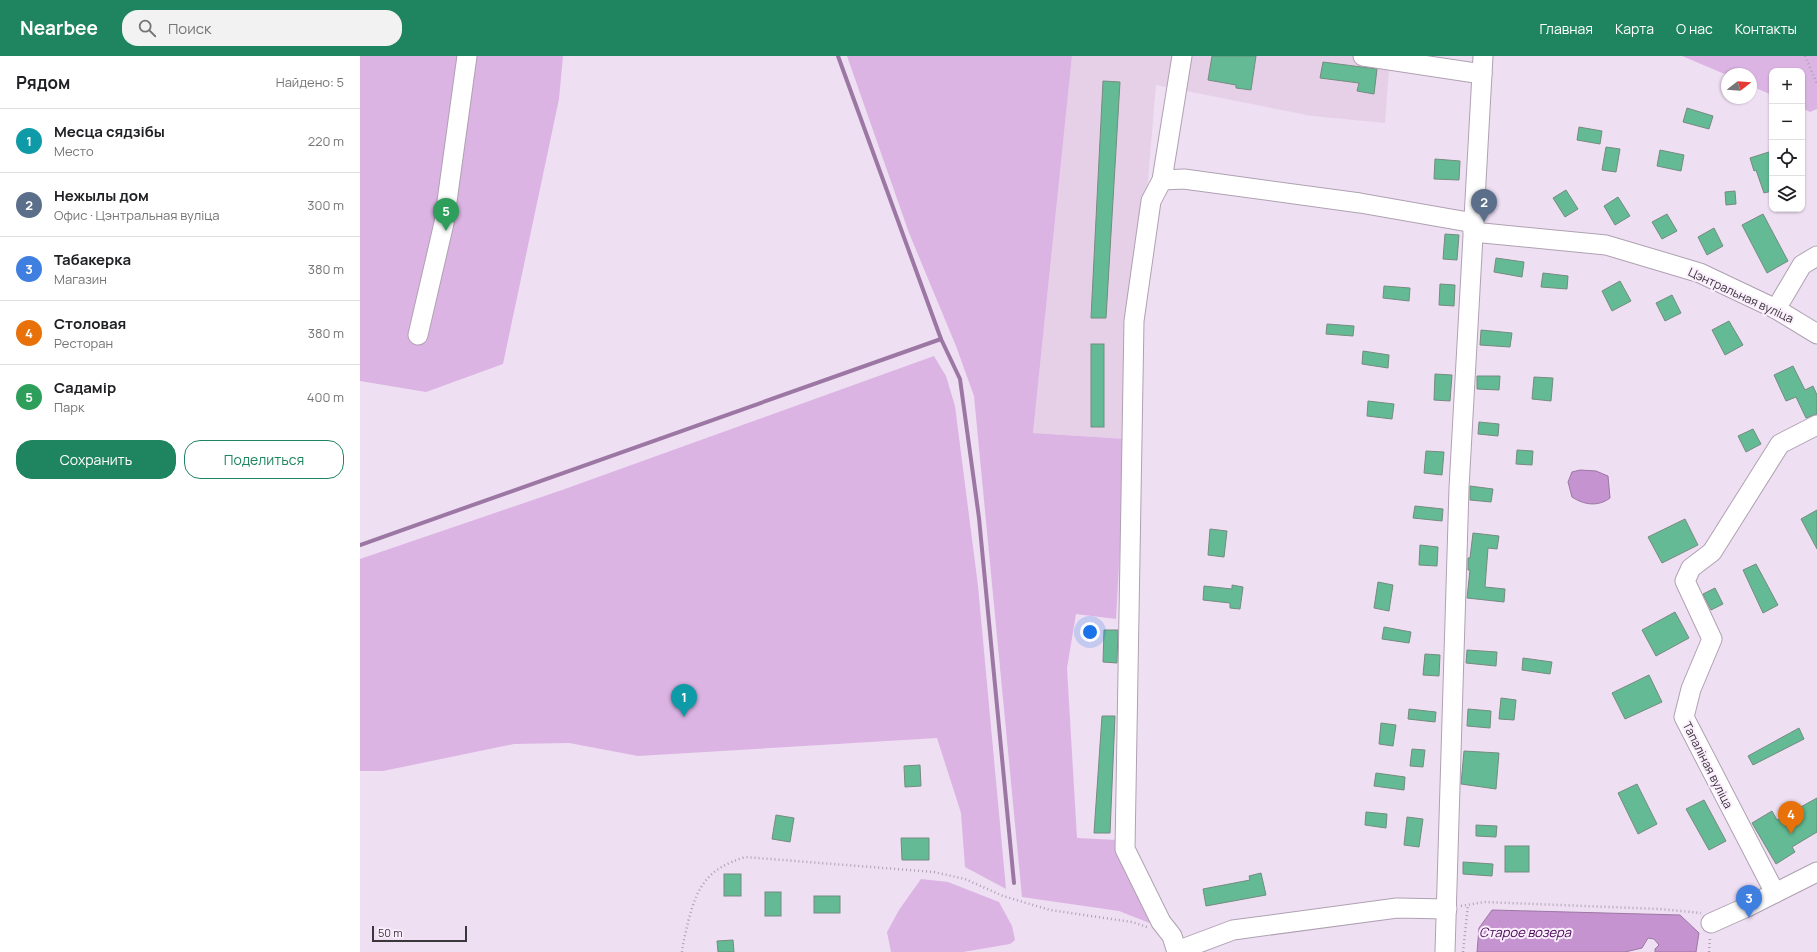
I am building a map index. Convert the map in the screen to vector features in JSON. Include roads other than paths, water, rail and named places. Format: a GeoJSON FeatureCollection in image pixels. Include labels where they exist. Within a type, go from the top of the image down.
{"type":"FeatureCollection","features":[{"type":"Feature","properties":{"kind":"street"},"geometry":{"type":"LineString","coordinates":[[418,335],[444,223],[467,56]]}},
{"type":"Feature","properties":{"kind":"street"},"geometry":{"type":"LineString","coordinates":[[1182,56],[1162,180],[1151,201],[1134,321],[1125,849],[1161,922],[1175,946],[1233,930],[1397,908],[1447,909]]}},
{"type":"Feature","properties":{"kind":"street"},"geometry":{"type":"LineString","coordinates":[[1363,56],[1483,65],[1459,488],[1447,909],[1444,952]]}},
{"type":"Feature","properties":{"kind":"street","name":"Цэнтральная вуліца"},"geometry":{"type":"LineString","coordinates":[[1162,180],[1184,179],[1360,203],[1474,227],[1606,245],[1700,273],[1776,309],[1817,334]]}},
{"type":"Feature","properties":{"kind":"street"},"geometry":{"type":"LineString","coordinates":[[1776,309],[1802,265],[1817,256]]}},
{"type":"Feature","properties":{"kind":"street","name":"Тапаліная вуліца"},"geometry":{"type":"LineString","coordinates":[[1775,893],[1684,717],[1691,689],[1712,639],[1685,581],[1691,568],[1712,552],[1780,444],[1817,425]]}},
{"type":"Feature","properties":{"kind":"street"},"geometry":{"type":"LineString","coordinates":[[1711,923],[1817,872]]}},
{"type":"Feature","properties":{"kind":"water"},"geometry":{"type":"Polygon","coordinates":[[[1580,470],[1596,471],[1608,476],[1610,498],[1601,503],[1591,504],[1581,502],[1572,497],[1568,482],[1572,472],[1580,470]]]}},
{"type":"Feature","properties":{"kind":"water","name":"Старое возера"},"geometry":{"type":"Polygon","coordinates":[[[1492,910],[1680,915],[1699,933],[1696,952],[1655,952],[1655,949],[1659,945],[1654,939],[1648,938],[1642,948],[1625,952],[1477,952],[1479,928],[1492,910]]]}},
{"type":"Feature","properties":{"kind":"waterway"},"geometry":{"type":"LineString","coordinates":[[838,56],[941,339],[960,379],[979,518],[1014,883]]}},
{"type":"Feature","properties":{"kind":"waterway"},"geometry":{"type":"LineString","coordinates":[[360,545],[941,339]]}},
{"type":"Feature","properties":{"kind":"place","name":"Нежылы дом"},"geometry":{"type":"Point","coordinates":[1484,222]}},
{"type":"Feature","properties":{"kind":"place","name":"Садамір"},"geometry":{"type":"Point","coordinates":[446,231]}},
{"type":"Feature","properties":{"kind":"place","name":"Месца сядзібы"},"geometry":{"type":"Point","coordinates":[684,717]}},
{"type":"Feature","properties":{"kind":"place","name":"Столовая"},"geometry":{"type":"Point","coordinates":[1791,834]}},
{"type":"Feature","properties":{"kind":"place","name":"Табакерка"},"geometry":{"type":"Point","coordinates":[1749,918]}}]}
